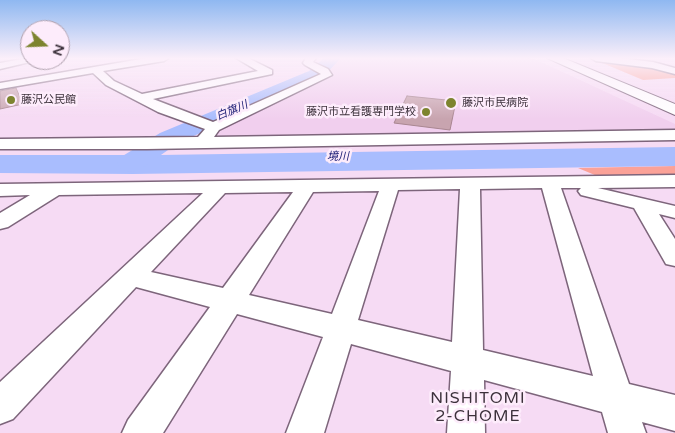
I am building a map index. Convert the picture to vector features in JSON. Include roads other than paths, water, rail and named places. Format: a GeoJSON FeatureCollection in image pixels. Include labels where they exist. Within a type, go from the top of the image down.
{"type":"FeatureCollection","features":[{"type":"Feature","properties":{"kind":"highway"},"geometry":{"type":"LineString","coordinates":[[600,78],[675,110]]}},
{"type":"Feature","properties":{"kind":"highway"},"geometry":{"type":"LineString","coordinates":[[612,78],[675,104]]}},
{"type":"Feature","properties":{"kind":"street"},"geometry":{"type":"LineString","coordinates":[[0,86],[46,78]]}},
{"type":"Feature","properties":{"kind":"street"},"geometry":{"type":"LineString","coordinates":[[104,78],[110,83],[163,109],[214,127]]}},
{"type":"Feature","properties":{"kind":"street"},"geometry":{"type":"LineString","coordinates":[[142,98],[238,78]]}},
{"type":"Feature","properties":{"kind":"street"},"geometry":{"type":"LineString","coordinates":[[199,122],[301,78]]}},
{"type":"Feature","properties":{"kind":"street"},"geometry":{"type":"LineString","coordinates":[[203,142],[214,127],[321,78]]}},
{"type":"Feature","properties":{"kind":"street"},"geometry":{"type":"LineString","coordinates":[[0,144],[176,144],[203,142],[675,135]]}},
{"type":"Feature","properties":{"kind":"street"},"geometry":{"type":"LineString","coordinates":[[0,190],[52,191],[675,181]]}},
{"type":"Feature","properties":{"kind":"street"},"geometry":{"type":"LineString","coordinates":[[550,182],[675,212]]}},
{"type":"Feature","properties":{"kind":"street"},"geometry":{"type":"LineString","coordinates":[[550,182],[627,433]]}},
{"type":"Feature","properties":{"kind":"street"},"geometry":{"type":"LineString","coordinates":[[466,433],[470,184]]}},
{"type":"Feature","properties":{"kind":"street"},"geometry":{"type":"LineString","coordinates":[[305,433],[390,186]]}},
{"type":"Feature","properties":{"kind":"street"},"geometry":{"type":"LineString","coordinates":[[141,433],[306,187]]}},
{"type":"Feature","properties":{"kind":"street"},"geometry":{"type":"LineString","coordinates":[[0,406],[218,188]]}},
{"type":"Feature","properties":{"kind":"street"},"geometry":{"type":"LineString","coordinates":[[0,222],[52,191]]}},
{"type":"Feature","properties":{"kind":"street"},"geometry":{"type":"LineString","coordinates":[[642,204],[675,258]]}},
{"type":"Feature","properties":{"kind":"street"},"geometry":{"type":"LineString","coordinates":[[130,276],[675,413]]}},
{"type":"Feature","properties":{"kind":"water","name":"境川"},"geometry":{"type":"Polygon","coordinates":[[[675,147],[675,166],[133,174],[0,173],[0,155],[160,155],[675,147]]]}},
{"type":"Feature","properties":{"kind":"waterway","name":"白旗川"},"geometry":{"type":"LineString","coordinates":[[131,163],[169,138],[308,78]]}},
{"type":"Feature","properties":{"kind":"place","name":"藤沢公民館"},"geometry":{"type":"Point","coordinates":[11,100]}},
{"type":"Feature","properties":{"kind":"place","name":"藤沢市民病院"},"geometry":{"type":"Point","coordinates":[451,103]}},
{"type":"Feature","properties":{"kind":"place","name":"藤沢市立看護専門学校"},"geometry":{"type":"Point","coordinates":[426,112]}},
{"type":"Feature","properties":{"kind":"district","name":"NISHITOMI 2-CHOME"},"geometry":{"type":"Point","coordinates":[478,408]}}]}
